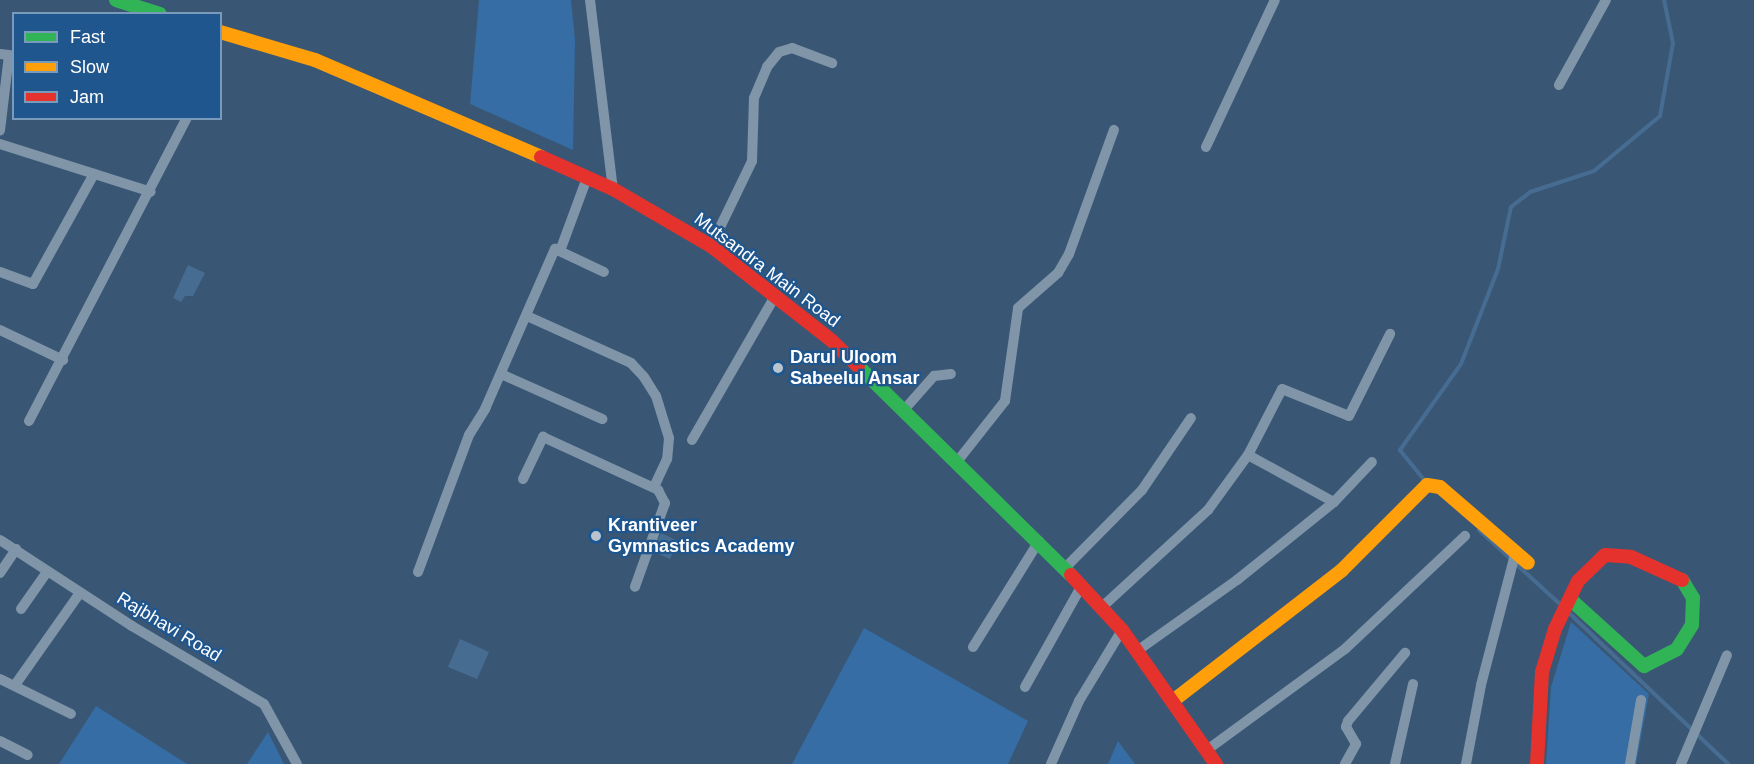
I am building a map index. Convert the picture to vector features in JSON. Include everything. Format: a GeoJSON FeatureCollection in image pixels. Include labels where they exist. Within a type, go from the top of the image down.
{"type":"FeatureCollection","features":[{"type":"Feature","properties":{"kind":"street"},"geometry":{"type":"LineString","coordinates":[[116,0],[135,3],[155,12]]}},
{"type":"Feature","properties":{"kind":"street"},"geometry":{"type":"LineString","coordinates":[[590,0],[613,189]]}},
{"type":"Feature","properties":{"kind":"street"},"geometry":{"type":"LineString","coordinates":[[1206,147],[1275,0]]}},
{"type":"Feature","properties":{"kind":"street"},"geometry":{"type":"LineString","coordinates":[[1559,84],[1606,0]]}},
{"type":"Feature","properties":{"kind":"street","name":"Mutsandra Main Road"},"geometry":{"type":"LineString","coordinates":[[222,36],[315,60],[613,189],[711,246],[774,298],[832,341],[1039,541],[1122,630],[1174,700],[1216,764]]}},
{"type":"Feature","properties":{"kind":"street"},"geometry":{"type":"LineString","coordinates":[[711,246],[752,161],[754,98],[767,68],[779,52],[792,48],[832,63]]}},
{"type":"Feature","properties":{"kind":"street"},"geometry":{"type":"LineString","coordinates":[[0,130],[2,87],[7,55]]}},
{"type":"Feature","properties":{"kind":"street"},"geometry":{"type":"LineString","coordinates":[[29,421],[151,192],[186,120]]}},
{"type":"Feature","properties":{"kind":"street"},"geometry":{"type":"LineString","coordinates":[[956,463],[1005,401],[1018,308],[1058,273],[1069,254],[1114,130]]}},
{"type":"Feature","properties":{"kind":"street"},"geometry":{"type":"LineString","coordinates":[[0,144],[151,192]]}},
{"type":"Feature","properties":{"kind":"street"},"geometry":{"type":"LineString","coordinates":[[0,272],[33,284],[94,174]]}},
{"type":"Feature","properties":{"kind":"street"},"geometry":{"type":"LineString","coordinates":[[560,251],[587,178]]}},
{"type":"Feature","properties":{"kind":"street"},"geometry":{"type":"LineString","coordinates":[[418,572],[469,435],[501,374],[555,249],[604,272]]}},
{"type":"Feature","properties":{"kind":"street"},"geometry":{"type":"LineString","coordinates":[[692,440],[774,298]]}},
{"type":"Feature","properties":{"kind":"street"},"geometry":{"type":"LineString","coordinates":[[527,316],[630,363],[644,377],[656,396],[669,438],[667,459],[654,487]]}},
{"type":"Feature","properties":{"kind":"street"},"geometry":{"type":"LineString","coordinates":[[0,330],[63,360]]}},
{"type":"Feature","properties":{"kind":"street"},"geometry":{"type":"LineString","coordinates":[[1102,607],[1187,533],[1248,455],[1282,389],[1349,416],[1390,334]]}},
{"type":"Feature","properties":{"kind":"street"},"geometry":{"type":"LineString","coordinates":[[501,374],[602,419]]}},
{"type":"Feature","properties":{"kind":"street"},"geometry":{"type":"LineString","coordinates":[[903,411],[934,376],[951,374]]}},
{"type":"Feature","properties":{"kind":"street"},"geometry":{"type":"LineString","coordinates":[[1065,568],[1142,490],[1191,418]]}},
{"type":"Feature","properties":{"kind":"street"},"geometry":{"type":"LineString","coordinates":[[523,479],[543,437],[654,487],[664,503],[635,587]]}},
{"type":"Feature","properties":{"kind":"street"},"geometry":{"type":"LineString","coordinates":[[1248,455],[1334,502]]}},
{"type":"Feature","properties":{"kind":"street"},"geometry":{"type":"LineString","coordinates":[[1137,651],[1237,580],[1334,502],[1372,462]]}},
{"type":"Feature","properties":{"kind":"street"},"geometry":{"type":"LineString","coordinates":[[1174,700],[1342,570],[1427,485],[1440,487],[1528,563]]}},
{"type":"Feature","properties":{"kind":"street"},"geometry":{"type":"LineString","coordinates":[[1207,750],[1345,649],[1465,536]]}},
{"type":"Feature","properties":{"kind":"street","name":"Rajbhavi Road"},"geometry":{"type":"LineString","coordinates":[[0,540],[80,593],[264,704],[297,764]]}},
{"type":"Feature","properties":{"kind":"street"},"geometry":{"type":"LineString","coordinates":[[974,647],[1039,541]]}},
{"type":"Feature","properties":{"kind":"street"},"geometry":{"type":"LineString","coordinates":[[0,573],[16,549]]}},
{"type":"Feature","properties":{"kind":"street"},"geometry":{"type":"LineString","coordinates":[[1466,764],[1481,685],[1516,551]]}},
{"type":"Feature","properties":{"kind":"street"},"geometry":{"type":"LineString","coordinates":[[1537,764],[1542,672],[1555,629],[1578,581],[1605,555],[1631,557],[1684,581],[1693,598],[1692,625],[1677,649],[1644,666],[1570,599]]}},
{"type":"Feature","properties":{"kind":"street"},"geometry":{"type":"LineString","coordinates":[[21,609],[47,572]]}},
{"type":"Feature","properties":{"kind":"street"},"geometry":{"type":"LineString","coordinates":[[1025,687],[1081,587]]}},
{"type":"Feature","properties":{"kind":"street"},"geometry":{"type":"LineString","coordinates":[[15,685],[80,593]]}},
{"type":"Feature","properties":{"kind":"street"},"geometry":{"type":"LineString","coordinates":[[1051,764],[1079,701],[1122,630]]}},
{"type":"Feature","properties":{"kind":"street"},"geometry":{"type":"LineString","coordinates":[[1345,764],[1356,744],[1346,727],[1348,721],[1405,653]]}},
{"type":"Feature","properties":{"kind":"street"},"geometry":{"type":"LineString","coordinates":[[1681,764],[1727,655]]}},
{"type":"Feature","properties":{"kind":"street"},"geometry":{"type":"LineString","coordinates":[[0,679],[71,714]]}},
{"type":"Feature","properties":{"kind":"street"},"geometry":{"type":"LineString","coordinates":[[1395,764],[1413,684]]}},
{"type":"Feature","properties":{"kind":"street"},"geometry":{"type":"LineString","coordinates":[[1630,764],[1641,700]]}},
{"type":"Feature","properties":{"kind":"street"},"geometry":{"type":"LineString","coordinates":[[0,741],[28,755]]}},
{"type":"Feature","properties":{"kind":"shaded area"},"geometry":{"type":"Polygon","coordinates":[[[479,0],[571,0],[575,40],[573,150],[470,104],[479,0]]]}},
{"type":"Feature","properties":{"kind":"shaded area"},"geometry":{"type":"Polygon","coordinates":[[[188,265],[205,273],[193,296],[185,296],[181,302],[173,298],[188,265]]]}},
{"type":"Feature","properties":{"kind":"shaded area"},"geometry":{"type":"Polygon","coordinates":[[[661,533],[678,541],[670,559],[652,551],[661,533]]]}},
{"type":"Feature","properties":{"kind":"shaded area"},"geometry":{"type":"Polygon","coordinates":[[[1571,622],[1649,694],[1636,764],[1546,764],[1551,687],[1571,622]]]}},
{"type":"Feature","properties":{"kind":"shaded area"},"geometry":{"type":"Polygon","coordinates":[[[864,628],[1028,721],[1008,764],[792,764],[864,628]]]}},
{"type":"Feature","properties":{"kind":"shaded area"},"geometry":{"type":"Polygon","coordinates":[[[460,639],[489,652],[477,679],[448,667],[460,639]]]}},
{"type":"Feature","properties":{"kind":"shaded area"},"geometry":{"type":"Polygon","coordinates":[[[96,706],[187,764],[59,764],[96,706]]]}},
{"type":"Feature","properties":{"kind":"shaded area"},"geometry":{"type":"Polygon","coordinates":[[[268,732],[284,764],[247,764],[268,732]]]}},
{"type":"Feature","properties":{"kind":"shaded area"},"geometry":{"type":"Polygon","coordinates":[[[1118,741],[1135,764],[1108,764],[1118,741]]]}},
{"type":"Feature","properties":{"kind":"waterway"},"geometry":{"type":"LineString","coordinates":[[1425,481],[1400,450],[1461,364],[1498,269],[1511,207],[1530,192],[1594,171],[1660,116],[1673,43],[1664,0]]}},
{"type":"Feature","properties":{"kind":"waterway"},"geometry":{"type":"LineString","coordinates":[[1479,530],[1562,606]]}},
{"type":"Feature","properties":{"kind":"waterway"},"geometry":{"type":"LineString","coordinates":[[1567,611],[1728,764]]}},
{"type":"Feature","properties":{"kind":"traffic: fast"},"geometry":{"type":"LineString","coordinates":[[116,0],[154,12]]}},
{"type":"Feature","properties":{"kind":"traffic: fast"},"geometry":{"type":"LineString","coordinates":[[858,366],[1071,575]]}},
{"type":"Feature","properties":{"kind":"traffic: fast"},"geometry":{"type":"LineString","coordinates":[[1570,599],[1644,666],[1677,649],[1692,625],[1693,598],[1682,580]]}},
{"type":"Feature","properties":{"kind":"traffic: slow"},"geometry":{"type":"LineString","coordinates":[[222,33],[315,60],[541,157]]}},
{"type":"Feature","properties":{"kind":"traffic: slow"},"geometry":{"type":"LineString","coordinates":[[1174,700],[1342,570],[1427,485],[1440,487],[1528,563]]}},
{"type":"Feature","properties":{"kind":"traffic: jam"},"geometry":{"type":"LineString","coordinates":[[541,157],[613,189],[711,246],[832,341],[858,366]]}},
{"type":"Feature","properties":{"kind":"traffic: jam"},"geometry":{"type":"LineString","coordinates":[[1537,764],[1542,672],[1555,629],[1578,581],[1605,555],[1631,557],[1682,580]]}},
{"type":"Feature","properties":{"kind":"traffic: jam"},"geometry":{"type":"LineString","coordinates":[[1071,575],[1122,630],[1216,764]]}},
{"type":"Feature","properties":{"kind":"place","name":"Darul Uloom Sabeelul Ansar"},"geometry":{"type":"Point","coordinates":[778,368]}},
{"type":"Feature","properties":{"kind":"place","name":"Krantiveer Gymnastics Academy"},"geometry":{"type":"Point","coordinates":[596,536]}}]}
